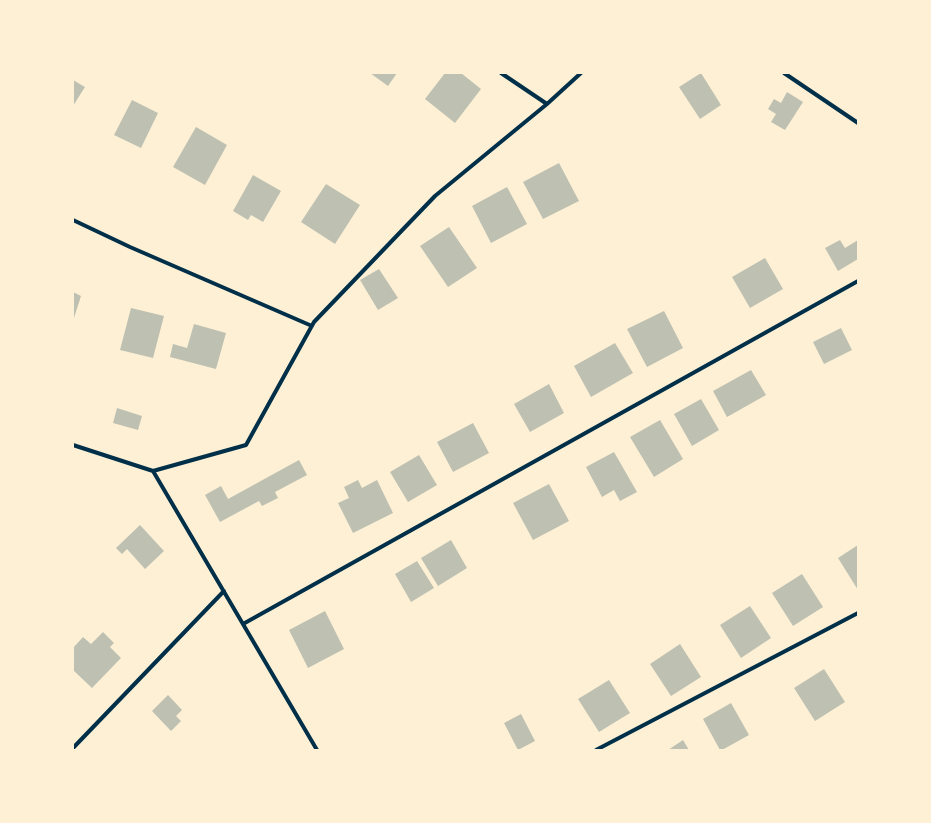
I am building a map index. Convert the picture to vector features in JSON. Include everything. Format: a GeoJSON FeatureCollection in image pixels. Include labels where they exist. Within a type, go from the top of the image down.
{"type":"FeatureCollection","features":[{"type":"Feature","properties":{"kind":"street"},"geometry":{"type":"LineString","coordinates":[[501,73],[547,104]]}},
{"type":"Feature","properties":{"kind":"street"},"geometry":{"type":"LineString","coordinates":[[73,445],[153,471],[246,445],[314,322],[435,196],[547,104],[581,73]]}},
{"type":"Feature","properties":{"kind":"street"},"geometry":{"type":"LineString","coordinates":[[784,73],[858,123]]}},
{"type":"Feature","properties":{"kind":"street"},"geometry":{"type":"LineString","coordinates":[[73,220],[130,247],[312,326]]}},
{"type":"Feature","properties":{"kind":"street"},"geometry":{"type":"LineString","coordinates":[[243,624],[858,281]]}},
{"type":"Feature","properties":{"kind":"street"},"geometry":{"type":"LineString","coordinates":[[153,471],[317,750]]}},
{"type":"Feature","properties":{"kind":"street"},"geometry":{"type":"LineString","coordinates":[[73,748],[224,591]]}},
{"type":"Feature","properties":{"kind":"street"},"geometry":{"type":"LineString","coordinates":[[596,750],[858,613]]}},
{"type":"Feature","properties":{"kind":"building"},"geometry":{"type":"Polygon","coordinates":[[[370,73],[397,73],[388,86],[370,73]]]}},
{"type":"Feature","properties":{"kind":"building"},"geometry":{"type":"Polygon","coordinates":[[[445,73],[461,73],[481,89],[455,123],[425,99],[445,73]]]}},
{"type":"Feature","properties":{"kind":"building"},"geometry":{"type":"Polygon","coordinates":[[[701,73],[721,105],[700,119],[679,87],[701,73]]]}},
{"type":"Feature","properties":{"kind":"building"},"geometry":{"type":"Polygon","coordinates":[[[73,80],[85,87],[73,106],[73,80]]]}},
{"type":"Feature","properties":{"kind":"building"},"geometry":{"type":"Polygon","coordinates":[[[787,92],[803,102],[785,130],[771,122],[776,114],[768,109],[774,99],[781,103],[787,92]]]}},
{"type":"Feature","properties":{"kind":"building"},"geometry":{"type":"Polygon","coordinates":[[[132,100],[158,113],[141,148],[114,135],[132,100]]]}},
{"type":"Feature","properties":{"kind":"building"},"geometry":{"type":"Polygon","coordinates":[[[196,127],[227,145],[205,185],[173,167],[196,127]]]}},
{"type":"Feature","properties":{"kind":"building"},"geometry":{"type":"Polygon","coordinates":[[[559,163],[579,201],[543,219],[523,182],[559,163]]]}},
{"type":"Feature","properties":{"kind":"building"},"geometry":{"type":"Polygon","coordinates":[[[253,175],[281,191],[263,222],[251,215],[248,220],[233,211],[253,175]]]}},
{"type":"Feature","properties":{"kind":"building"},"geometry":{"type":"Polygon","coordinates":[[[326,184],[360,205],[335,244],[301,222],[326,184]]]}},
{"type":"Feature","properties":{"kind":"building"},"geometry":{"type":"Polygon","coordinates":[[[507,187],[527,224],[491,243],[472,206],[507,187]]]}},
{"type":"Feature","properties":{"kind":"building"},"geometry":{"type":"Polygon","coordinates":[[[449,227],[477,268],[448,287],[420,246],[449,227]]]}},
{"type":"Feature","properties":{"kind":"building"},"geometry":{"type":"Polygon","coordinates":[[[840,240],[845,248],[858,240],[858,259],[838,271],[825,248],[840,240]]]}},
{"type":"Feature","properties":{"kind":"building"},"geometry":{"type":"Polygon","coordinates":[[[765,258],[783,289],[750,308],[732,277],[765,258]]]}},
{"type":"Feature","properties":{"kind":"building"},"geometry":{"type":"Polygon","coordinates":[[[379,269],[398,298],[378,310],[360,280],[379,269]]]}},
{"type":"Feature","properties":{"kind":"building"},"geometry":{"type":"Polygon","coordinates":[[[73,292],[81,296],[73,321],[73,292]]]}},
{"type":"Feature","properties":{"kind":"building"},"geometry":{"type":"Polygon","coordinates":[[[131,308],[164,316],[153,358],[120,350],[131,308]]]}},
{"type":"Feature","properties":{"kind":"building"},"geometry":{"type":"Polygon","coordinates":[[[664,311],[683,348],[647,367],[627,329],[664,311]]]}},
{"type":"Feature","properties":{"kind":"building"},"geometry":{"type":"Polygon","coordinates":[[[194,324],[226,333],[216,369],[170,357],[173,344],[187,348],[194,324]]]}},
{"type":"Feature","properties":{"kind":"building"},"geometry":{"type":"Polygon","coordinates":[[[841,328],[852,350],[824,364],[813,342],[841,328]]]}},
{"type":"Feature","properties":{"kind":"building"},"geometry":{"type":"Polygon","coordinates":[[[615,343],[633,373],[591,397],[574,366],[615,343]]]}},
{"type":"Feature","properties":{"kind":"building"},"geometry":{"type":"Polygon","coordinates":[[[751,370],[766,395],[727,417],[713,391],[751,370]]]}},
{"type":"Feature","properties":{"kind":"building"},"geometry":{"type":"Polygon","coordinates":[[[549,384],[564,413],[530,432],[514,404],[549,384]]]}},
{"type":"Feature","properties":{"kind":"building"},"geometry":{"type":"Polygon","coordinates":[[[701,399],[719,430],[692,446],[674,414],[701,399]]]}},
{"type":"Feature","properties":{"kind":"building"},"geometry":{"type":"Polygon","coordinates":[[[117,408],[142,416],[138,430],[113,423],[117,408]]]}},
{"type":"Feature","properties":{"kind":"building"},"geometry":{"type":"Polygon","coordinates":[[[660,420],[683,459],[654,477],[630,437],[660,420]]]}},
{"type":"Feature","properties":{"kind":"building"},"geometry":{"type":"Polygon","coordinates":[[[473,423],[489,453],[453,472],[437,442],[473,423]]]}},
{"type":"Feature","properties":{"kind":"building"},"geometry":{"type":"Polygon","coordinates":[[[614,452],[637,492],[620,501],[614,490],[602,497],[586,467],[614,452]]]}},
{"type":"Feature","properties":{"kind":"building"},"geometry":{"type":"Polygon","coordinates":[[[419,455],[437,485],[408,502],[390,472],[419,455]]]}},
{"type":"Feature","properties":{"kind":"building"},"geometry":{"type":"Polygon","coordinates":[[[299,460],[307,475],[275,492],[278,498],[262,506],[259,501],[220,522],[205,495],[221,486],[228,499],[299,460]]]}},
{"type":"Feature","properties":{"kind":"building"},"geometry":{"type":"Polygon","coordinates":[[[358,480],[362,488],[377,480],[393,513],[353,533],[338,503],[349,498],[344,487],[358,480]]]}},
{"type":"Feature","properties":{"kind":"building"},"geometry":{"type":"Polygon","coordinates":[[[549,484],[569,521],[533,540],[513,503],[549,484]]]}},
{"type":"Feature","properties":{"kind":"building"},"geometry":{"type":"Polygon","coordinates":[[[140,525],[164,551],[145,569],[127,549],[122,554],[116,548],[140,525]]]}},
{"type":"Feature","properties":{"kind":"building"},"geometry":{"type":"Polygon","coordinates":[[[451,540],[467,568],[438,586],[421,558],[451,540]]]}},
{"type":"Feature","properties":{"kind":"building"},"geometry":{"type":"Polygon","coordinates":[[[858,545],[858,590],[838,558],[858,545]]]}},
{"type":"Feature","properties":{"kind":"building"},"geometry":{"type":"Polygon","coordinates":[[[417,561],[434,588],[411,602],[395,574],[417,561]]]}},
{"type":"Feature","properties":{"kind":"building"},"geometry":{"type":"Polygon","coordinates":[[[802,574],[823,607],[793,626],[772,593],[802,574]]]}},
{"type":"Feature","properties":{"kind":"building"},"geometry":{"type":"Polygon","coordinates":[[[750,606],[771,638],[741,658],[720,625],[750,606]]]}},
{"type":"Feature","properties":{"kind":"building"},"geometry":{"type":"Polygon","coordinates":[[[325,611],[344,649],[308,668],[289,630],[325,611]]]}},
{"type":"Feature","properties":{"kind":"building"},"geometry":{"type":"Polygon","coordinates":[[[103,632],[114,643],[110,647],[121,658],[92,688],[73,670],[73,648],[83,637],[91,644],[103,632]]]}},
{"type":"Feature","properties":{"kind":"building"},"geometry":{"type":"Polygon","coordinates":[[[680,644],[701,677],[671,696],[650,664],[680,644]]]}},
{"type":"Feature","properties":{"kind":"building"},"geometry":{"type":"Polygon","coordinates":[[[824,669],[845,702],[815,721],[794,688],[824,669]]]}},
{"type":"Feature","properties":{"kind":"building"},"geometry":{"type":"Polygon","coordinates":[[[609,680],[630,713],[599,732],[578,699],[609,680]]]}},
{"type":"Feature","properties":{"kind":"building"},"geometry":{"type":"Polygon","coordinates":[[[168,695],[182,710],[176,716],[181,721],[171,731],[152,711],[168,695]]]}},
{"type":"Feature","properties":{"kind":"building"},"geometry":{"type":"Polygon","coordinates":[[[731,703],[749,735],[720,750],[703,719],[731,703]]]}},
{"type":"Feature","properties":{"kind":"building"},"geometry":{"type":"Polygon","coordinates":[[[521,714],[535,741],[518,750],[504,723],[521,714]]]}},
{"type":"Feature","properties":{"kind":"building"},"geometry":{"type":"Polygon","coordinates":[[[683,740],[689,750],[668,750],[683,740]]]}}]}
